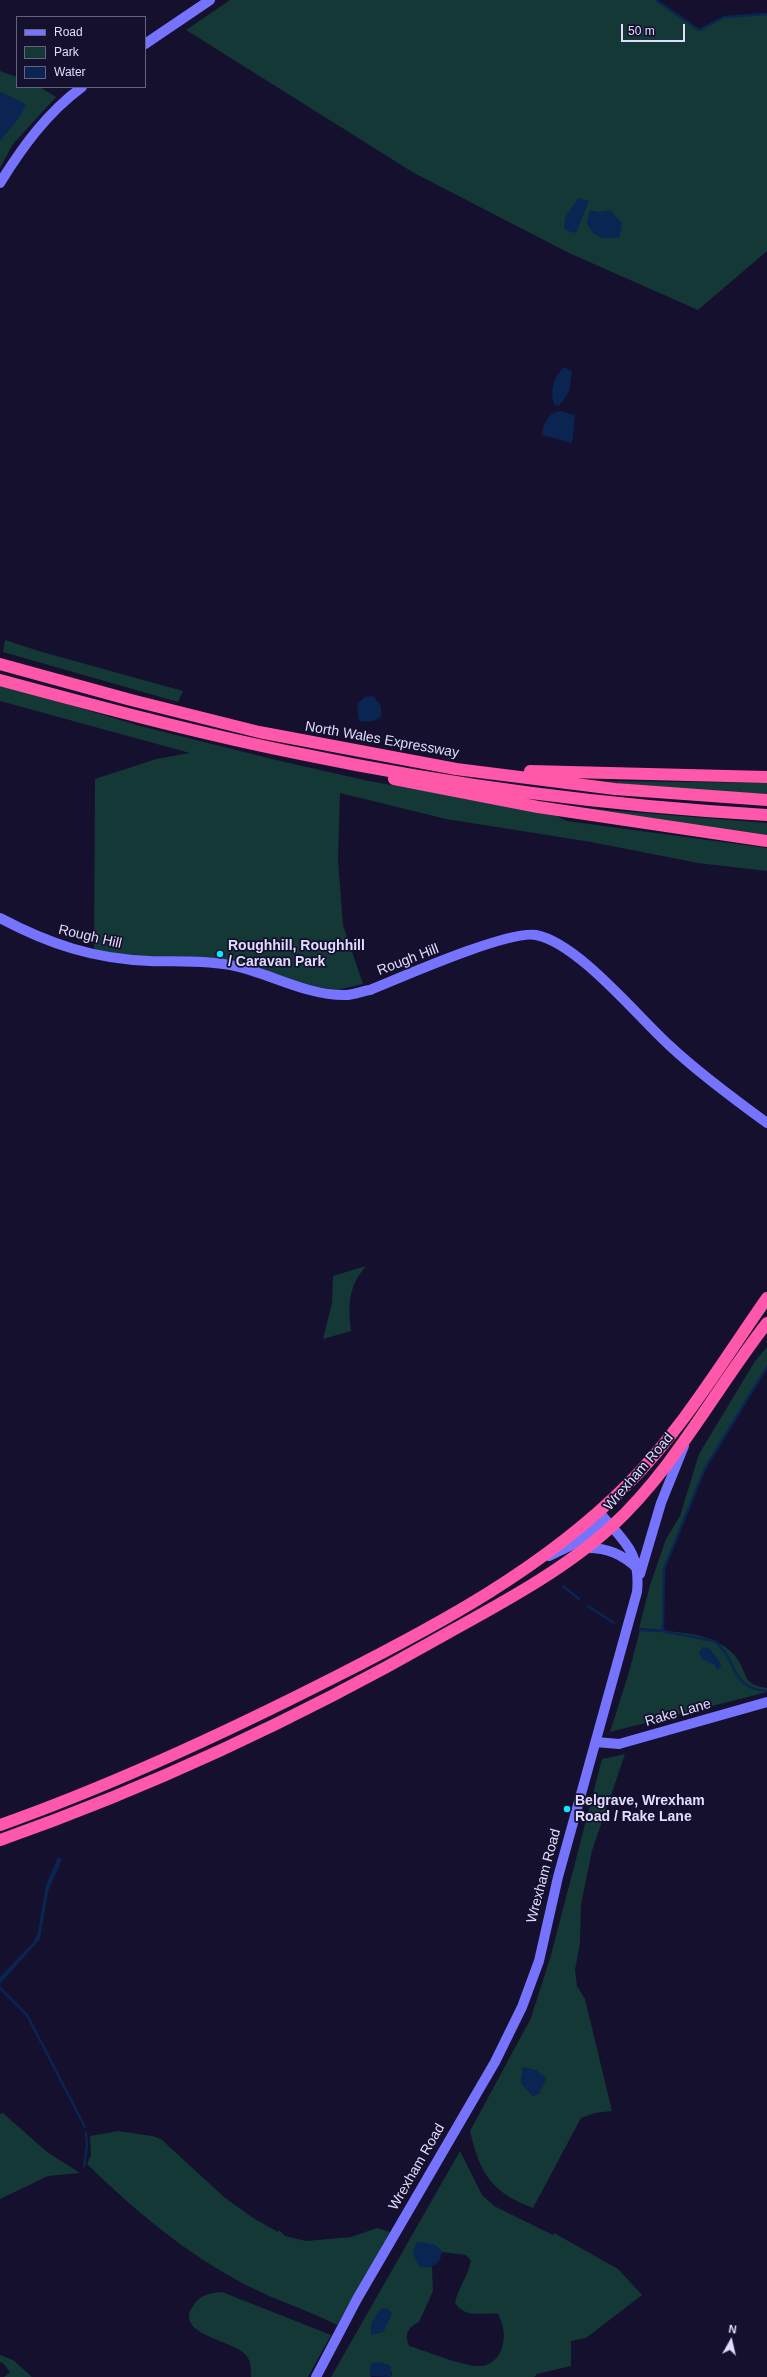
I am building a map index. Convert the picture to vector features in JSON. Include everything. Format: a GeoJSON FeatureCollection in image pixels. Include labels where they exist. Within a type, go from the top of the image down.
{"type":"FeatureCollection","features":[{"type":"Feature","properties":{"kind":"highway","name":"North Wales Expressway"},"geometry":{"type":"LineString","coordinates":[[0,664],[131,700],[259,732],[456,769],[614,789],[767,800]]}},
{"type":"Feature","properties":{"kind":"highway","name":"North Wales Expressway"},"geometry":{"type":"LineString","coordinates":[[0,680],[128,714],[300,754],[466,784],[608,802],[767,814]]}},
{"type":"Feature","properties":{"kind":"highway"},"geometry":{"type":"LineString","coordinates":[[300,754],[410,783],[538,807],[767,841]]}},
{"type":"Feature","properties":{"kind":"highway"},"geometry":{"type":"LineString","coordinates":[[416,761],[534,772],[767,777]]}},
{"type":"Feature","properties":{"kind":"highway","name":"Wrexham Road"},"geometry":{"type":"LineString","coordinates":[[605,1519],[675,1431],[767,1298]]}},
{"type":"Feature","properties":{"kind":"highway","name":"Wrexham Road"},"geometry":{"type":"LineString","coordinates":[[605,1519],[656,1480],[688,1439],[767,1323]]}},
{"type":"Feature","properties":{"kind":"highway"},"geometry":{"type":"LineString","coordinates":[[0,1840],[130,1790],[233,1747],[399,1661],[506,1599],[587,1548],[605,1519]]}},
{"type":"Feature","properties":{"kind":"highway"},"geometry":{"type":"LineString","coordinates":[[0,1825],[158,1763],[308,1691],[394,1647],[605,1519]]}},
{"type":"Feature","properties":{"kind":"street"},"geometry":{"type":"LineString","coordinates":[[146,43],[210,0]]}},
{"type":"Feature","properties":{"kind":"street"},"geometry":{"type":"LineString","coordinates":[[0,183],[18,154],[46,118],[81,88]]}},
{"type":"Feature","properties":{"kind":"street","name":"Rough Hill"},"geometry":{"type":"LineString","coordinates":[[0,918],[31,934],[62,947],[94,955],[132,960],[212,963],[234,966],[323,993],[347,995],[370,990],[508,937],[535,935],[562,945],[582,960],[670,1046],[719,1088],[767,1123]]}},
{"type":"Feature","properties":{"kind":"street"},"geometry":{"type":"LineString","coordinates":[[638,1574],[661,1503],[688,1439]]}},
{"type":"Feature","properties":{"kind":"street","name":"Wrexham Road"},"geometry":{"type":"LineString","coordinates":[[316,2377],[357,2299],[495,2062],[522,2008],[538,1961],[558,1877],[634,1607],[638,1574],[631,1550],[605,1519]]}},
{"type":"Feature","properties":{"kind":"street"},"geometry":{"type":"LineString","coordinates":[[587,1548],[612,1551],[621,1555],[638,1574]]}},
{"type":"Feature","properties":{"kind":"street","name":"Rake Lane"},"geometry":{"type":"LineString","coordinates":[[596,1742],[619,1744],[767,1702]]}},
{"type":"Feature","properties":{"kind":"green space"},"geometry":{"type":"Polygon","coordinates":[[[230,0],[656,0],[699,30],[724,17],[767,14],[767,251],[698,310],[569,253],[414,173],[186,30],[230,0]]]}},
{"type":"Feature","properties":{"kind":"green space"},"geometry":{"type":"Polygon","coordinates":[[[0,71],[16,77],[16,88],[42,88],[56,97],[13,144],[0,168],[0,71]]]}},
{"type":"Feature","properties":{"kind":"green space"},"geometry":{"type":"Polygon","coordinates":[[[5,640],[42,652],[183,691],[178,702],[3,652],[5,640]]]}},
{"type":"Feature","properties":{"kind":"green space"},"geometry":{"type":"Polygon","coordinates":[[[0,684],[140,726],[276,760],[369,781],[550,813],[567,821],[767,848],[767,871],[698,863],[591,842],[446,819],[340,793],[338,860],[343,925],[363,984],[337,990],[313,986],[234,961],[205,957],[133,956],[94,950],[95,779],[156,759],[190,753],[0,701],[0,684]]]}},
{"type":"Feature","properties":{"kind":"green space"},"geometry":{"type":"Polygon","coordinates":[[[602,781],[767,783],[767,794],[669,789],[602,781]]]}},
{"type":"Feature","properties":{"kind":"green space"},"geometry":{"type":"Polygon","coordinates":[[[569,807],[767,823],[767,836],[569,807]]]}},
{"type":"Feature","properties":{"kind":"green space"},"geometry":{"type":"Polygon","coordinates":[[[366,1266],[356,1281],[351,1297],[351,1331],[323,1339],[332,1303],[333,1276],[366,1266]]]}},
{"type":"Feature","properties":{"kind":"green space"},"geometry":{"type":"Polygon","coordinates":[[[767,1347],[767,1367],[705,1468],[664,1569],[664,1630],[639,1628],[650,1585],[666,1539],[680,1516],[699,1454],[755,1361],[767,1347]]]}},
{"type":"Feature","properties":{"kind":"green space"},"geometry":{"type":"Polygon","coordinates":[[[640,1630],[691,1634],[716,1642],[735,1656],[749,1681],[758,1686],[767,1688],[767,1692],[610,1732],[629,1672],[640,1630]]]}},
{"type":"Feature","properties":{"kind":"green space"},"geometry":{"type":"Polygon","coordinates":[[[625,1754],[592,1851],[581,1904],[580,1943],[575,1970],[577,1986],[585,1999],[612,2111],[595,2113],[581,2118],[533,2208],[507,2195],[490,2180],[478,2159],[470,2131],[531,2018],[551,1955],[602,1759],[625,1754]],[[523,2067],[521,2083],[533,2096],[539,2093],[546,2078],[523,2067]]]}},
{"type":"Feature","properties":{"kind":"green space"},"geometry":{"type":"Polygon","coordinates":[[[3,2113],[47,2152],[80,2173],[48,2176],[0,2199],[0,2114],[3,2113]]]}},
{"type":"Feature","properties":{"kind":"green space"},"geometry":{"type":"Polygon","coordinates":[[[118,2131],[152,2136],[161,2139],[224,2197],[253,2218],[278,2232],[279,2230],[285,2236],[306,2241],[351,2237],[377,2228],[390,2232],[337,2325],[248,2286],[226,2274],[183,2246],[124,2199],[87,2164],[91,2155],[90,2136],[118,2131]]]}},
{"type":"Feature","properties":{"kind":"green space"},"geometry":{"type":"Polygon","coordinates":[[[460,2151],[482,2195],[494,2206],[553,2235],[554,2233],[618,2269],[642,2295],[586,2338],[571,2341],[571,2366],[537,2374],[534,2377],[391,2377],[392,2372],[371,2363],[371,2377],[331,2377],[460,2151]],[[435,2245],[420,2267],[432,2267],[433,2291],[419,2322],[412,2326],[408,2331],[407,2338],[409,2346],[473,2366],[487,2365],[498,2356],[503,2345],[504,2332],[500,2318],[498,2314],[474,2314],[459,2308],[455,2303],[471,2261],[466,2255],[442,2252],[435,2245]]]}},
{"type":"Feature","properties":{"kind":"green space"},"geometry":{"type":"Polygon","coordinates":[[[222,2292],[331,2335],[308,2377],[251,2377],[250,2362],[245,2354],[238,2349],[197,2330],[191,2323],[189,2316],[193,2306],[205,2295],[222,2292]]]}},
{"type":"Feature","properties":{"kind":"green space"},"geometry":{"type":"Polygon","coordinates":[[[0,2355],[13,2360],[32,2377],[4,2377],[10,2372],[4,2364],[0,2362],[0,2355]]]}},
{"type":"Feature","properties":{"kind":"water"},"geometry":{"type":"Polygon","coordinates":[[[0,92],[26,104],[19,118],[0,141],[0,92]]]}},
{"type":"Feature","properties":{"kind":"water"},"geometry":{"type":"Polygon","coordinates":[[[578,198],[589,201],[576,233],[568,231],[564,228],[565,218],[578,198]]]}},
{"type":"Feature","properties":{"kind":"water"},"geometry":{"type":"Polygon","coordinates":[[[590,210],[599,212],[610,210],[622,223],[620,237],[604,238],[592,232],[587,222],[590,210]]]}},
{"type":"Feature","properties":{"kind":"water"},"geometry":{"type":"Polygon","coordinates":[[[564,367],[572,371],[569,392],[559,406],[554,405],[552,394],[553,384],[557,375],[564,367]]]}},
{"type":"Feature","properties":{"kind":"water"},"geometry":{"type":"Polygon","coordinates":[[[560,411],[575,415],[572,443],[542,435],[545,423],[549,416],[560,411]]]}},
{"type":"Feature","properties":{"kind":"water"},"geometry":{"type":"Polygon","coordinates":[[[373,696],[381,706],[381,716],[373,721],[359,721],[357,704],[365,697],[373,696]]]}},
{"type":"Feature","properties":{"kind":"water"},"geometry":{"type":"Polygon","coordinates":[[[703,1647],[709,1648],[720,1662],[721,1667],[717,1670],[715,1665],[702,1659],[699,1653],[703,1647]]]}},
{"type":"Feature","properties":{"kind":"water"},"geometry":{"type":"Polygon","coordinates":[[[58,1857],[62,1859],[48,1892],[40,1939],[0,1984],[0,1977],[33,1943],[38,1932],[46,1885],[58,1857]]]}},
{"type":"Feature","properties":{"kind":"water"},"geometry":{"type":"Polygon","coordinates":[[[523,2067],[536,2070],[546,2078],[539,2094],[533,2096],[521,2083],[523,2067]]]}},
{"type":"Feature","properties":{"kind":"water"},"geometry":{"type":"Polygon","coordinates":[[[422,2242],[435,2245],[442,2252],[440,2260],[435,2265],[420,2267],[413,2254],[416,2243],[422,2242]]]}},
{"type":"Feature","properties":{"kind":"water"},"geometry":{"type":"Polygon","coordinates":[[[381,2308],[388,2309],[392,2313],[391,2316],[384,2332],[371,2335],[371,2324],[381,2308]]]}},
{"type":"Feature","properties":{"kind":"water"},"geometry":{"type":"Polygon","coordinates":[[[380,2362],[391,2366],[391,2377],[370,2376],[371,2363],[380,2362]]]}},
{"type":"Feature","properties":{"kind":"waterway"},"geometry":{"type":"LineString","coordinates":[[656,0],[699,30],[724,17],[767,14]]}},
{"type":"Feature","properties":{"kind":"waterway"},"geometry":{"type":"LineString","coordinates":[[663,1631],[664,1569],[705,1468],[767,1367]]}},
{"type":"Feature","properties":{"kind":"waterway"},"geometry":{"type":"LineString","coordinates":[[563,1586],[579,1599]]}},
{"type":"Feature","properties":{"kind":"waterway"},"geometry":{"type":"LineString","coordinates":[[588,1606],[614,1623]]}},
{"type":"Feature","properties":{"kind":"waterway"},"geometry":{"type":"LineString","coordinates":[[640,1630],[663,1631],[714,1641],[722,1648],[735,1672],[746,1685],[755,1689],[767,1691]]}},
{"type":"Feature","properties":{"kind":"waterway"},"geometry":{"type":"LineString","coordinates":[[0,1988],[27,2015],[85,2127]]}},
{"type":"Feature","properties":{"kind":"waterway"},"geometry":{"type":"LineString","coordinates":[[84,2166],[87,2145],[86,2133]]}},
{"type":"Feature","properties":{"kind":"place","name":"Roughhill, Roughhill / Caravan Park"},"geometry":{"type":"Point","coordinates":[220,954]}},
{"type":"Feature","properties":{"kind":"place","name":"Belgrave, Wrexham Road / Rake Lane"},"geometry":{"type":"Point","coordinates":[567,1809]}}]}
